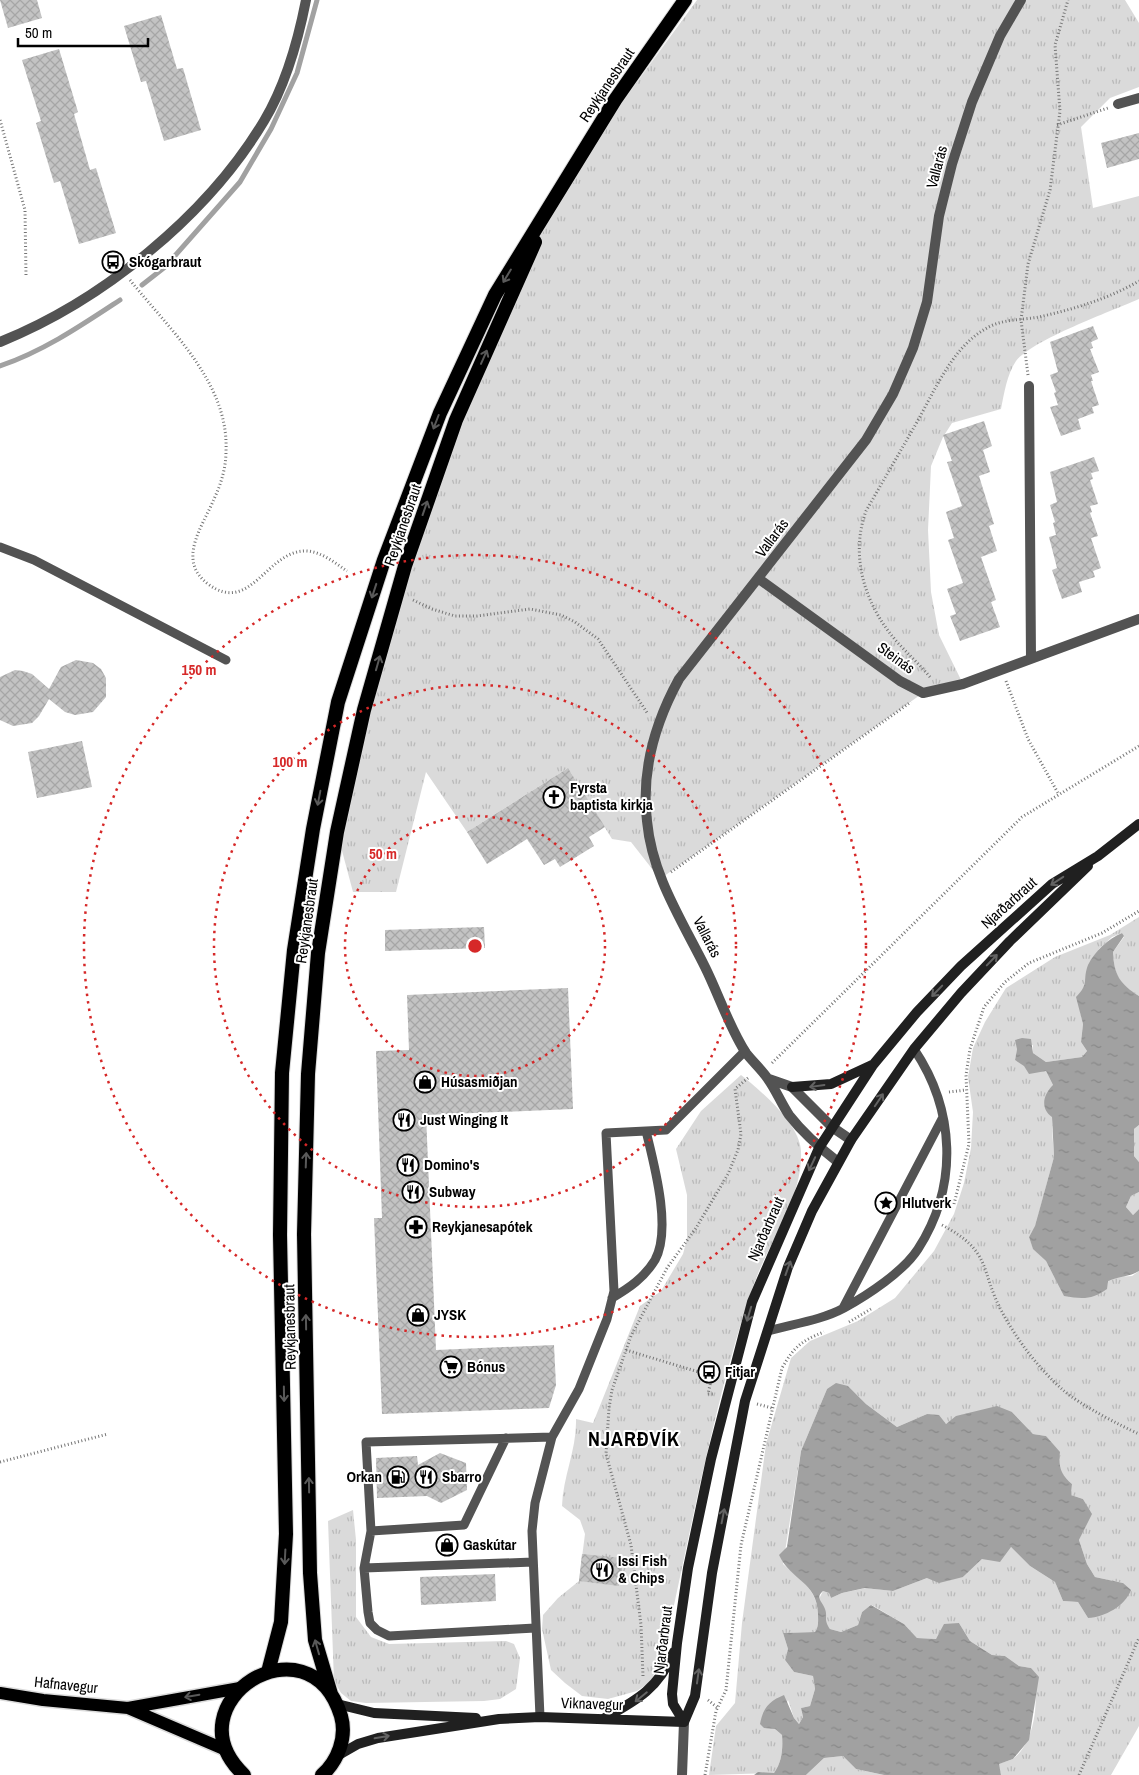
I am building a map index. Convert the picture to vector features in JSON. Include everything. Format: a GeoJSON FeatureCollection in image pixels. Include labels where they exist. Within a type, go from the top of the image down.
{"type":"FeatureCollection","features":[{"type":"Feature","properties":{"kind":"highway","name":"Reykjanesbraut"},"geometry":{"type":"LineString","coordinates":[[268,1672],[281,1622],[286,1534],[280,1235],[282,1073],[294,950],[313,829],[338,702],[384,560],[440,413],[495,295],[615,100],[686,0]]}},
{"type":"Feature","properties":{"kind":"highway","name":"Reykjanesbraut"},"geometry":{"type":"LineString","coordinates":[[337,1756],[342,1739],[342,1721],[315,1640],[310,1573],[304,1234],[308,1074],[318,953],[337,832],[356,748],[406,566],[456,420],[559,189]]}},
{"type":"Feature","properties":{"kind":"highway"},"geometry":{"type":"LineString","coordinates":[[244,1775],[231,1760],[226,1750],[223,1733],[224,1717],[230,1701],[240,1688],[253,1678],[268,1672],[285,1670],[302,1673],[318,1681],[334,1699]]}},
{"type":"Feature","properties":{"kind":"highway"},"geometry":{"type":"LineString","coordinates":[[322,1775],[337,1756]]}},
{"type":"Feature","properties":{"kind":"main road","name":"Njarðarbraut"},"geometry":{"type":"LineString","coordinates":[[684,1722],[673,1704],[672,1694],[688,1568],[711,1459],[752,1302],[768,1261],[819,1148],[873,1065],[917,1012],[1008,922],[1052,884],[1098,856],[1139,824]]}},
{"type":"Feature","properties":{"kind":"main road","name":"Njarðarbraut"},"geometry":{"type":"LineString","coordinates":[[684,1722],[695,1696],[712,1573],[745,1401],[788,1267],[812,1210],[851,1140],[914,1049],[986,967],[1098,856]]}},
{"type":"Feature","properties":{"kind":"main road"},"geometry":{"type":"LineString","coordinates":[[792,1087],[831,1084],[873,1065]]}},
{"type":"Feature","properties":{"kind":"main road"},"geometry":{"type":"LineString","coordinates":[[602,1719],[636,1701],[653,1687],[666,1668],[678,1643]]}},
{"type":"Feature","properties":{"kind":"main road","name":"Hafnavegur"},"geometry":{"type":"LineString","coordinates":[[0,1693],[43,1700],[128,1708],[240,1688]]}},
{"type":"Feature","properties":{"kind":"main road","name":"Viknavegur"},"geometry":{"type":"LineString","coordinates":[[334,1699],[374,1713],[499,1719],[540,1717],[684,1722]]}},
{"type":"Feature","properties":{"kind":"main road","name":"Hafnavegur"},"geometry":{"type":"LineString","coordinates":[[128,1708],[226,1750]]}},
{"type":"Feature","properties":{"kind":"main road","name":"Viknavegur"},"geometry":{"type":"LineString","coordinates":[[337,1756],[358,1744],[378,1738],[499,1719]]}},
{"type":"Feature","properties":{"kind":"street"},"geometry":{"type":"LineString","coordinates":[[0,342],[49,320],[124,272],[151,250],[210,192],[231,168],[264,121],[290,58],[306,0]]}},
{"type":"Feature","properties":{"kind":"street","name":"Vallarás"},"geometry":{"type":"LineString","coordinates":[[838,1162],[819,1148],[790,1115],[768,1079],[745,1051],[660,879],[649,840],[645,798],[649,758],[657,726],[672,692],[688,667],[759,579],[866,440],[893,394],[913,348],[927,302],[940,216],[952,164],[969,111],[1000,36],[1021,0]]}},
{"type":"Feature","properties":{"kind":"street"},"geometry":{"type":"LineString","coordinates":[[1118,104],[1139,98]]}},
{"type":"Feature","properties":{"kind":"street"},"geometry":{"type":"LineString","coordinates":[[1029,386],[1031,658]]}},
{"type":"Feature","properties":{"kind":"street","name":"Steinás"},"geometry":{"type":"LineString","coordinates":[[759,579],[900,680],[923,693],[941,690],[1139,619]]}},
{"type":"Feature","properties":{"kind":"street"},"geometry":{"type":"LineString","coordinates":[[768,1079],[792,1087],[832,1127],[851,1140]]}},
{"type":"Feature","properties":{"kind":"street","name":"Njarðarbraut"},"geometry":{"type":"LineString","coordinates":[[682,1775],[684,1722]]}},
{"type":"Feature","properties":{"kind":"lane"},"geometry":{"type":"LineString","coordinates":[[0,547],[34,560],[226,660]]}},
{"type":"Feature","properties":{"kind":"lane"},"geometry":{"type":"LineString","coordinates":[[768,1331],[843,1308],[870,1292],[898,1270],[918,1250],[942,1199],[947,1170],[947,1135],[937,1093],[929,1071],[914,1049]]}},
{"type":"Feature","properties":{"kind":"lane"},"geometry":{"type":"LineString","coordinates":[[540,1717],[532,1562],[532,1531],[535,1503],[552,1437],[579,1389],[607,1319],[614,1291],[606,1133],[666,1130],[745,1051]]}},
{"type":"Feature","properties":{"kind":"lane"},"geometry":{"type":"LineString","coordinates":[[843,1308],[943,1117]]}},
{"type":"Feature","properties":{"kind":"lane"},"geometry":{"type":"LineString","coordinates":[[612,1298],[636,1283],[655,1259],[662,1228],[658,1182],[646,1131]]}},
{"type":"Feature","properties":{"kind":"lane"},"geometry":{"type":"LineString","coordinates":[[535,1628],[389,1636],[377,1630],[370,1623],[364,1568],[371,1532],[366,1442],[552,1437]]}},
{"type":"Feature","properties":{"kind":"lane"},"geometry":{"type":"LineString","coordinates":[[371,1532],[464,1525],[506,1438]]}},
{"type":"Feature","properties":{"kind":"lane"},"geometry":{"type":"LineString","coordinates":[[364,1568],[532,1562]]}},
{"type":"Feature","properties":{"kind":"path"},"geometry":{"type":"LineString","coordinates":[[1029,386],[1021,320],[1028,264],[1050,190],[1057,147],[1056,125],[1060,111],[1055,45],[1068,0]]}},
{"type":"Feature","properties":{"kind":"path"},"geometry":{"type":"LineString","coordinates":[[1056,125],[1118,104]]}},
{"type":"Feature","properties":{"kind":"path"},"geometry":{"type":"LineString","coordinates":[[0,120],[25,210],[26,276]]}},
{"type":"Feature","properties":{"kind":"path"},"geometry":{"type":"LineString","coordinates":[[124,272],[200,368],[210,384],[224,418],[226,437],[224,469],[220,485],[192,548],[195,568],[201,577],[216,588],[224,591],[242,590],[257,582],[281,558],[297,552],[320,555],[347,571]]}},
{"type":"Feature","properties":{"kind":"path"},"geometry":{"type":"LineString","coordinates":[[941,690],[897,642],[868,598],[863,579],[858,532],[866,511],[946,371],[960,353],[987,328],[998,323],[1080,307],[1125,289],[1139,281]]}},
{"type":"Feature","properties":{"kind":"path"},"geometry":{"type":"LineString","coordinates":[[413,600],[455,616],[477,616],[530,608],[561,615],[575,622],[598,639],[607,650],[620,675],[657,726]]}},
{"type":"Feature","properties":{"kind":"path"},"geometry":{"type":"LineString","coordinates":[[1001,669],[1028,739],[1059,795]]}},
{"type":"Feature","properties":{"kind":"path"},"geometry":{"type":"LineString","coordinates":[[660,879],[923,693]]}},
{"type":"Feature","properties":{"kind":"path"},"geometry":{"type":"LineString","coordinates":[[771,1064],[1022,817],[1139,746]]}},
{"type":"Feature","properties":{"kind":"path"},"geometry":{"type":"LineString","coordinates":[[644,1679],[642,1625],[631,1545],[606,1454],[612,1390],[626,1350],[662,1276],[696,1228],[728,1174],[738,1150],[741,1134],[735,1089],[748,1078]]}},
{"type":"Feature","properties":{"kind":"path"},"geometry":{"type":"LineString","coordinates":[[937,1093],[966,1090]]}},
{"type":"Feature","properties":{"kind":"path"},"geometry":{"type":"LineString","coordinates":[[933,1220],[962,1236],[978,1251],[1002,1312],[1035,1361],[1052,1379],[1064,1391],[1139,1434]]}},
{"type":"Feature","properties":{"kind":"path"},"geometry":{"type":"LineString","coordinates":[[626,1350],[712,1376],[708,1394],[715,1394]]}},
{"type":"Feature","properties":{"kind":"path"},"geometry":{"type":"LineString","coordinates":[[752,1403],[772,1408]]}},
{"type":"Feature","properties":{"kind":"path"},"geometry":{"type":"LineString","coordinates":[[0,1462],[108,1434]]}},
{"type":"Feature","properties":{"kind":"path"},"geometry":{"type":"LineString","coordinates":[[1079,1775],[1090,1745],[1139,1638]]}},
{"type":"Feature","properties":{"kind":"path"},"geometry":{"type":"LineString","coordinates":[[704,1696],[718,1708]]}},
{"type":"Feature","properties":{"kind":"green space"},"geometry":{"type":"Polygon","coordinates":[[[697,0],[1125,0],[1139,23],[1139,87],[1110,98],[1081,127],[1093,208],[1139,196],[1139,299],[1055,335],[1025,353],[1016,361],[1010,372],[1001,409],[952,423],[943,437],[931,466],[928,530],[931,592],[939,635],[963,684],[923,693],[660,879],[631,842],[612,839],[568,768],[467,832],[426,772],[396,892],[353,892],[337,832],[364,710],[458,420],[559,189],[697,0]]]}},
{"type":"Feature","properties":{"kind":"green space"},"geometry":{"type":"Polygon","coordinates":[[[1139,917],[1139,996],[1122,983],[1116,973],[1113,952],[1124,937],[1122,933],[1112,937],[1099,949],[1089,965],[1080,1011],[1083,1024],[1081,1042],[1087,1051],[1082,1057],[1046,1062],[1033,1053],[1033,1045],[1017,1049],[1015,1060],[1046,1071],[1053,1085],[1052,1129],[1054,1157],[1035,1227],[1029,1237],[1033,1248],[1046,1261],[1065,1296],[1116,1277],[1132,1276],[1139,1271],[1139,1726],[1111,1775],[1001,1775],[998,1764],[1013,1759],[1021,1751],[1032,1729],[1036,1703],[1034,1678],[1031,1668],[1019,1666],[1005,1656],[992,1655],[970,1641],[959,1623],[936,1639],[917,1638],[904,1624],[872,1605],[862,1612],[858,1625],[841,1632],[830,1629],[825,1622],[819,1599],[823,1591],[829,1593],[831,1598],[842,1593],[866,1588],[893,1591],[927,1578],[963,1577],[982,1559],[1011,1547],[1030,1566],[1055,1582],[1063,1601],[1078,1602],[1088,1618],[1120,1605],[1123,1583],[1095,1577],[1087,1564],[1079,1540],[1091,1514],[1083,1499],[1071,1495],[1072,1484],[1064,1477],[1046,1436],[1033,1434],[1012,1412],[969,1414],[953,1419],[946,1424],[927,1414],[897,1427],[866,1404],[848,1386],[827,1389],[801,1451],[783,1564],[807,1586],[817,1605],[818,1623],[815,1632],[783,1633],[788,1649],[785,1660],[794,1672],[813,1676],[815,1689],[810,1706],[801,1708],[803,1717],[799,1724],[794,1718],[788,1700],[775,1729],[782,1735],[782,1745],[780,1760],[774,1773],[709,1775],[716,1726],[735,1703],[742,1623],[766,1444],[791,1358],[810,1341],[858,1321],[895,1298],[934,1251],[954,1214],[964,1183],[971,1148],[973,1112],[968,1077],[973,1048],[985,1022],[1006,988],[1055,957],[1110,935],[1139,917]]]}},
{"type":"Feature","properties":{"kind":"green space"},"geometry":{"type":"Polygon","coordinates":[[[741,1075],[778,1109],[794,1130],[801,1151],[798,1182],[787,1213],[756,1279],[736,1340],[706,1459],[662,1660],[650,1682],[637,1691],[608,1699],[582,1696],[551,1670],[542,1629],[543,1615],[558,1598],[579,1581],[585,1534],[580,1520],[562,1506],[576,1430],[576,1419],[593,1423],[640,1306],[661,1291],[683,1254],[687,1239],[687,1195],[676,1149],[701,1111],[741,1075]]]}},
{"type":"Feature","properties":{"kind":"green space"},"geometry":{"type":"Polygon","coordinates":[[[1139,1125],[1139,1162],[1134,1156],[1134,1129],[1139,1125]]]}},
{"type":"Feature","properties":{"kind":"green space"},"geometry":{"type":"Polygon","coordinates":[[[1139,1192],[1139,1209],[1133,1215],[1126,1207],[1131,1196],[1139,1192]]]}},
{"type":"Feature","properties":{"kind":"green space"},"geometry":{"type":"Polygon","coordinates":[[[353,1510],[356,1540],[356,1617],[371,1637],[389,1644],[506,1641],[514,1644],[520,1658],[516,1689],[500,1699],[484,1701],[366,1703],[351,1701],[341,1693],[334,1681],[328,1521],[353,1510]]]}},
{"type":"Feature","properties":{"kind":"green space"},"geometry":{"type":"Polygon","coordinates":[[[843,1756],[856,1769],[884,1775],[806,1775],[824,1758],[843,1756]]]}},
{"type":"Feature","properties":{"kind":"water"},"geometry":{"type":"Polygon","coordinates":[[[1122,933],[1124,936],[1113,952],[1115,967],[1123,983],[1139,996],[1139,1125],[1134,1129],[1134,1156],[1139,1162],[1139,1192],[1131,1196],[1126,1207],[1133,1215],[1139,1209],[1139,1271],[1108,1281],[1107,1289],[1096,1295],[1087,1298],[1070,1297],[1064,1296],[1046,1261],[1033,1249],[1029,1237],[1035,1226],[1054,1157],[1052,1117],[1044,1106],[1045,1097],[1053,1085],[1046,1071],[1029,1074],[1024,1066],[1015,1060],[1017,1049],[1015,1040],[1022,1038],[1031,1039],[1033,1053],[1046,1062],[1082,1057],[1087,1051],[1081,1042],[1083,1024],[1076,997],[1083,988],[1086,970],[1094,955],[1107,942],[1122,933]]]}},
{"type":"Feature","properties":{"kind":"water"},"geometry":{"type":"Polygon","coordinates":[[[836,1383],[848,1386],[866,1404],[897,1427],[927,1414],[939,1415],[946,1424],[956,1416],[997,1406],[1012,1412],[1033,1434],[1046,1436],[1060,1452],[1059,1462],[1061,1470],[1072,1484],[1071,1495],[1083,1499],[1092,1514],[1079,1540],[1087,1564],[1095,1577],[1123,1583],[1131,1590],[1124,1601],[1114,1610],[1088,1618],[1078,1602],[1063,1601],[1055,1582],[1030,1566],[1011,1547],[1000,1562],[982,1559],[963,1577],[939,1583],[927,1578],[893,1591],[865,1588],[842,1593],[831,1598],[829,1593],[823,1591],[821,1593],[819,1598],[825,1609],[830,1629],[841,1632],[858,1625],[862,1612],[871,1605],[904,1624],[917,1638],[936,1639],[944,1624],[959,1623],[970,1641],[992,1655],[1005,1656],[1019,1666],[1031,1668],[1039,1677],[1029,1740],[1013,1759],[999,1764],[1001,1775],[884,1775],[856,1769],[843,1756],[824,1758],[806,1775],[754,1775],[758,1772],[774,1773],[781,1755],[782,1735],[775,1729],[764,1728],[760,1724],[768,1706],[774,1700],[784,1695],[794,1718],[799,1724],[803,1717],[801,1708],[810,1706],[815,1689],[813,1676],[794,1672],[785,1660],[788,1649],[783,1633],[815,1632],[818,1623],[817,1603],[808,1588],[790,1571],[779,1555],[787,1547],[801,1451],[827,1389],[836,1383]]]}},
{"type":"Feature","properties":{"kind":"building"},"geometry":{"type":"Polygon","coordinates":[[[0,0],[37,0],[42,18],[8,28],[0,0]]]}},
{"type":"Feature","properties":{"kind":"building"},"geometry":{"type":"Polygon","coordinates":[[[161,15],[177,69],[183,68],[201,130],[164,141],[146,81],[141,82],[124,26],[161,15]]]}},
{"type":"Feature","properties":{"kind":"building"},"geometry":{"type":"Polygon","coordinates":[[[59,49],[78,112],[74,114],[90,170],[96,168],[116,233],[79,244],[60,181],[54,183],[36,123],[41,121],[22,60],[59,49]]]}},
{"type":"Feature","properties":{"kind":"building"},"geometry":{"type":"Polygon","coordinates":[[[1139,133],[1139,159],[1107,168],[1101,143],[1139,133]]]}},
{"type":"Feature","properties":{"kind":"building"},"geometry":{"type":"Polygon","coordinates":[[[1093,326],[1098,339],[1091,342],[1093,348],[1090,349],[1099,372],[1091,375],[1093,381],[1091,381],[1099,405],[1092,407],[1094,413],[1078,419],[1081,429],[1061,436],[1050,407],[1058,405],[1050,375],[1058,372],[1050,342],[1093,326]]]}},
{"type":"Feature","properties":{"kind":"building"},"geometry":{"type":"Polygon","coordinates":[[[984,421],[992,446],[983,450],[990,472],[979,476],[994,524],[989,526],[997,551],[981,557],[996,600],[991,602],[1000,627],[960,641],[950,616],[956,614],[947,589],[963,583],[948,540],[954,538],[946,512],[962,506],[947,462],[952,461],[943,435],[984,421]]]}},
{"type":"Feature","properties":{"kind":"building"},"geometry":{"type":"Polygon","coordinates":[[[1094,457],[1099,471],[1091,473],[1093,479],[1090,480],[1098,504],[1090,506],[1092,512],[1090,513],[1098,536],[1091,538],[1101,568],[1093,571],[1095,577],[1079,582],[1082,592],[1062,599],[1052,570],[1057,568],[1049,537],[1056,535],[1053,523],[1055,522],[1050,505],[1057,502],[1050,472],[1094,457]]]}},
{"type":"Feature","properties":{"kind":"building"},"geometry":{"type":"Polygon","coordinates":[[[76,660],[93,663],[101,669],[106,678],[106,697],[93,712],[75,715],[65,712],[49,699],[39,716],[32,723],[13,726],[0,720],[0,677],[15,670],[23,671],[32,674],[49,689],[61,667],[76,660]]]}},
{"type":"Feature","properties":{"kind":"building"},"geometry":{"type":"Polygon","coordinates":[[[82,741],[92,787],[37,798],[28,752],[82,741]]]}},
{"type":"Feature","properties":{"kind":"building","name":"Fyrsta baptista kirkja"},"geometry":{"type":"Polygon","coordinates":[[[568,768],[605,827],[589,837],[594,846],[560,867],[555,859],[544,865],[527,839],[487,864],[467,832],[568,768]]]}},
{"type":"Feature","properties":{"kind":"building"},"geometry":{"type":"Polygon","coordinates":[[[484,927],[485,948],[385,951],[385,930],[484,927]]]}},
{"type":"Feature","properties":{"kind":"building"},"geometry":{"type":"Polygon","coordinates":[[[568,988],[573,1109],[426,1115],[436,1350],[554,1345],[556,1385],[549,1408],[382,1414],[374,1218],[382,1218],[376,1051],[409,1050],[407,995],[568,988]]]}},
{"type":"Feature","properties":{"kind":"building"},"geometry":{"type":"Polygon","coordinates":[[[440,1453],[466,1463],[467,1490],[441,1503],[427,1496],[377,1498],[376,1458],[417,1456],[418,1465],[440,1453]]]}},
{"type":"Feature","properties":{"kind":"building"},"geometry":{"type":"Polygon","coordinates":[[[582,1554],[622,1558],[619,1586],[579,1581],[582,1554]]]}},
{"type":"Feature","properties":{"kind":"building"},"geometry":{"type":"Polygon","coordinates":[[[495,1574],[496,1601],[421,1605],[420,1577],[495,1574]]]}},
{"type":"Feature","properties":{"kind":"waterway"},"geometry":{"type":"LineString","coordinates":[[142,285],[165,267],[240,182],[271,129],[297,73],[317,0]]}},
{"type":"Feature","properties":{"kind":"waterway"},"geometry":{"type":"LineString","coordinates":[[0,366],[47,345],[120,300]]}},
{"type":"Feature","properties":{"kind":"place","name":"Skógarbraut"},"geometry":{"type":"Point","coordinates":[113,262]}},
{"type":"Feature","properties":{"kind":"place","name":"Fyrsta baptista kirkja"},"geometry":{"type":"Point","coordinates":[554,797]}},
{"type":"Feature","properties":{"kind":"place","name":"Húsasmiðjan"},"geometry":{"type":"Point","coordinates":[425,1082]}},
{"type":"Feature","properties":{"kind":"place","name":"Just Winging It"},"geometry":{"type":"Point","coordinates":[404,1120]}},
{"type":"Feature","properties":{"kind":"place","name":"Domino's"},"geometry":{"type":"Point","coordinates":[408,1165]}},
{"type":"Feature","properties":{"kind":"place","name":"Subway"},"geometry":{"type":"Point","coordinates":[413,1192]}},
{"type":"Feature","properties":{"kind":"place","name":"Hlutverk"},"geometry":{"type":"Point","coordinates":[886,1203]}},
{"type":"Feature","properties":{"kind":"place","name":"Reykjanesapótek"},"geometry":{"type":"Point","coordinates":[416,1227]}},
{"type":"Feature","properties":{"kind":"place","name":"JYSK"},"geometry":{"type":"Point","coordinates":[418,1315]}},
{"type":"Feature","properties":{"kind":"place","name":"Bónus"},"geometry":{"type":"Point","coordinates":[451,1367]}},
{"type":"Feature","properties":{"kind":"place","name":"Fitjar"},"geometry":{"type":"Point","coordinates":[709,1372]}},
{"type":"Feature","properties":{"kind":"place","name":"Orkan"},"geometry":{"type":"Point","coordinates":[398,1477]}},
{"type":"Feature","properties":{"kind":"place","name":"Sbarro"},"geometry":{"type":"Point","coordinates":[426,1477]}},
{"type":"Feature","properties":{"kind":"place","name":"Gaskútar"},"geometry":{"type":"Point","coordinates":[447,1545]}},
{"type":"Feature","properties":{"kind":"place","name":"Issi Fish & Chips"},"geometry":{"type":"Point","coordinates":[602,1570]}},
{"type":"Feature","properties":{"kind":"district","name":"NJARÐVÍK"},"geometry":{"type":"Point","coordinates":[634,1439]}}]}
